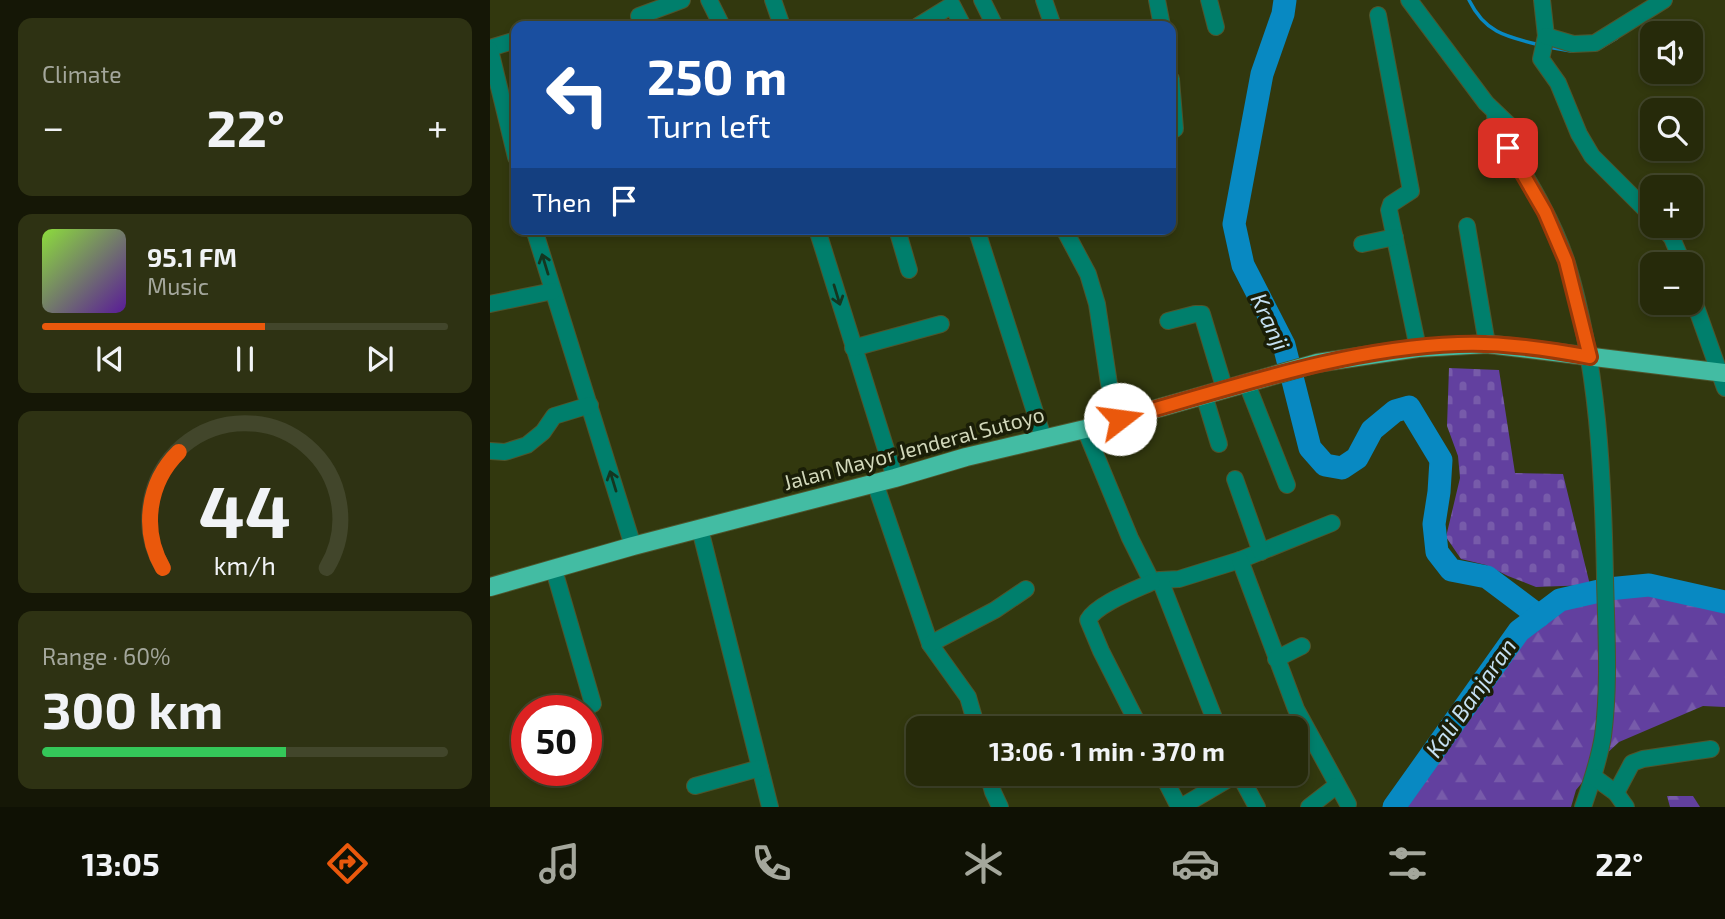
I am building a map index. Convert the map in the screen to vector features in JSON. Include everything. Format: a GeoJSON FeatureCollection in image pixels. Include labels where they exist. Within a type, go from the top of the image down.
{"type":"FeatureCollection","features":[{"type":"Feature","properties":{"kind":"main road","name":"Jalan Mayor Jenderal Sutoyo"},"geometry":{"type":"LineString","coordinates":[[490,587],[633,546],[1085,429],[1317,363],[1418,348],[1487,344],[1594,357],[1723,378]]}},
{"type":"Feature","properties":{"kind":"street"},"geometry":{"type":"LineString","coordinates":[[639,16],[682,0]]}},
{"type":"Feature","properties":{"kind":"street"},"geometry":{"type":"LineString","coordinates":[[709,0],[720,21]]}},
{"type":"Feature","properties":{"kind":"street"},"geometry":{"type":"LineString","coordinates":[[773,0],[780,21]]}},
{"type":"Feature","properties":{"kind":"street"},"geometry":{"type":"LineString","coordinates":[[982,0],[992,21]]}},
{"type":"Feature","properties":{"kind":"street"},"geometry":{"type":"LineString","coordinates":[[1044,0],[1051,21]]}},
{"type":"Feature","properties":{"kind":"street"},"geometry":{"type":"LineString","coordinates":[[1157,0],[1161,21]]}},
{"type":"Feature","properties":{"kind":"street"},"geometry":{"type":"LineString","coordinates":[[1209,0],[1216,27]]}},
{"type":"Feature","properties":{"kind":"street"},"geometry":{"type":"LineString","coordinates":[[1409,0],[1496,114],[1508,124],[1553,208],[1588,310],[1604,492],[1607,684],[1603,736],[1594,777],[1583,807]]}},
{"type":"Feature","properties":{"kind":"street"},"geometry":{"type":"LineString","coordinates":[[1542,0],[1544,42],[1541,59],[1558,83],[1579,134],[1592,156],[1640,204]]}},
{"type":"Feature","properties":{"kind":"street"},"geometry":{"type":"LineString","coordinates":[[1544,42],[1595,43],[1664,0]]}},
{"type":"Feature","properties":{"kind":"street"},"geometry":{"type":"LineString","coordinates":[[926,21],[956,3],[961,21]]}},
{"type":"Feature","properties":{"kind":"street"},"geometry":{"type":"LineString","coordinates":[[1378,15],[1411,191],[1390,207],[1418,348]]}},
{"type":"Feature","properties":{"kind":"street"},"geometry":{"type":"LineString","coordinates":[[511,42],[490,49],[511,136]]}},
{"type":"Feature","properties":{"kind":"street"},"geometry":{"type":"LineString","coordinates":[[1467,226],[1487,344]]}},
{"type":"Feature","properties":{"kind":"street"},"geometry":{"type":"LineString","coordinates":[[536,235],[633,546]]}},
{"type":"Feature","properties":{"kind":"street"},"geometry":{"type":"LineString","coordinates":[[819,235],[895,478]]}},
{"type":"Feature","properties":{"kind":"street"},"geometry":{"type":"LineString","coordinates":[[899,235],[909,270]]}},
{"type":"Feature","properties":{"kind":"street"},"geometry":{"type":"LineString","coordinates":[[978,235],[1043,438]]}},
{"type":"Feature","properties":{"kind":"street"},"geometry":{"type":"LineString","coordinates":[[1067,235],[1088,274],[1097,304],[1109,384],[1120,419]]}},
{"type":"Feature","properties":{"kind":"street"},"geometry":{"type":"LineString","coordinates":[[1362,244],[1395,237]]}},
{"type":"Feature","properties":{"kind":"street"},"geometry":{"type":"LineString","coordinates":[[490,304],[553,292]]}},
{"type":"Feature","properties":{"kind":"street"},"geometry":{"type":"LineString","coordinates":[[1168,321],[1202,314],[1225,390]]}},
{"type":"Feature","properties":{"kind":"street"},"geometry":{"type":"LineString","coordinates":[[1699,315],[1723,378]]}},
{"type":"Feature","properties":{"kind":"street"},"geometry":{"type":"LineString","coordinates":[[853,348],[941,324]]}},
{"type":"Feature","properties":{"kind":"street"},"geometry":{"type":"LineString","coordinates":[[1249,383],[1287,485]]}},
{"type":"Feature","properties":{"kind":"street"},"geometry":{"type":"LineString","coordinates":[[1204,395],[1219,444]]}},
{"type":"Feature","properties":{"kind":"street"},"geometry":{"type":"LineString","coordinates":[[490,451],[506,452],[527,445],[542,432],[554,416],[590,405]]}},
{"type":"Feature","properties":{"kind":"street"},"geometry":{"type":"LineString","coordinates":[[1085,429],[1130,538],[1156,581],[1213,716]]}},
{"type":"Feature","properties":{"kind":"street"},"geometry":{"type":"LineString","coordinates":[[1235,479],[1261,552]]}},
{"type":"Feature","properties":{"kind":"street"},"geometry":{"type":"LineString","coordinates":[[875,483],[930,644],[968,696],[974,716]]}},
{"type":"Feature","properties":{"kind":"street"},"geometry":{"type":"LineString","coordinates":[[1134,716],[1088,620],[1092,614],[1156,581],[1179,579],[1240,560],[1332,523]]}},
{"type":"Feature","properties":{"kind":"street"},"geometry":{"type":"LineString","coordinates":[[700,529],[770,807]]}},
{"type":"Feature","properties":{"kind":"street"},"geometry":{"type":"LineString","coordinates":[[1240,560],[1298,716]]}},
{"type":"Feature","properties":{"kind":"street"},"geometry":{"type":"LineString","coordinates":[[554,570],[590,695]]}},
{"type":"Feature","properties":{"kind":"street"},"geometry":{"type":"LineString","coordinates":[[930,644],[995,610],[1026,589]]}},
{"type":"Feature","properties":{"kind":"street"},"geometry":{"type":"LineString","coordinates":[[1276,659],[1303,646]]}},
{"type":"Feature","properties":{"kind":"street"},"geometry":{"type":"LineString","coordinates":[[1308,741],[1348,804]]}},
{"type":"Feature","properties":{"kind":"street"},"geometry":{"type":"LineString","coordinates":[[1594,777],[1621,800],[1632,763],[1711,749]]}},
{"type":"Feature","properties":{"kind":"street"},"geometry":{"type":"LineString","coordinates":[[695,786],[760,768]]}},
{"type":"Feature","properties":{"kind":"street"},"geometry":{"type":"LineString","coordinates":[[991,786],[1000,807]]}},
{"type":"Feature","properties":{"kind":"street"},"geometry":{"type":"LineString","coordinates":[[1169,786],[1180,807],[1217,786]]}},
{"type":"Feature","properties":{"kind":"street"},"geometry":{"type":"LineString","coordinates":[[1245,786],[1257,807]]}},
{"type":"Feature","properties":{"kind":"street"},"geometry":{"type":"LineString","coordinates":[[1309,807],[1336,786]]}},
{"type":"Feature","properties":{"kind":"green space"},"geometry":{"type":"Polygon","coordinates":[[[1449,368],[1499,370],[1515,473],[1563,474],[1590,585],[1536,587],[1486,565],[1461,559],[1446,537],[1460,478],[1458,456],[1447,426],[1449,368]]]}},
{"type":"Feature","properties":{"kind":"green space"},"geometry":{"type":"Polygon","coordinates":[[[1649,585],[1725,602],[1725,707],[1703,706],[1619,742],[1576,790],[1571,807],[1394,807],[1519,631],[1560,600],[1608,589],[1649,585]]]}},
{"type":"Feature","properties":{"kind":"green space"},"geometry":{"type":"Polygon","coordinates":[[[1667,796],[1693,796],[1700,807],[1670,807],[1667,796]]]}},
{"type":"Feature","properties":{"kind":"waterway","name":"Kranji"},"geometry":{"type":"LineString","coordinates":[[1285,0],[1283,14],[1262,74],[1234,224],[1243,265],[1284,345],[1310,448],[1325,465],[1342,468],[1357,458],[1372,430],[1395,411],[1409,407],[1441,460],[1434,524],[1437,552],[1451,570],[1487,577],[1539,616]]}},
{"type":"Feature","properties":{"kind":"waterway","name":"Kranji"},"geometry":{"type":"LineString","coordinates":[[1469,0],[1490,27],[1507,36],[1540,45]]}},
{"type":"Feature","properties":{"kind":"waterway","name":"Kranji"},"geometry":{"type":"LineString","coordinates":[[1600,48],[1617,38]]}},
{"type":"Feature","properties":{"kind":"waterway","name":"Kranji"},"geometry":{"type":"LineString","coordinates":[[1548,47],[1571,51]]}},
{"type":"Feature","properties":{"kind":"waterway","name":"Kali Banjaran"},"geometry":{"type":"LineString","coordinates":[[1394,807],[1519,631],[1560,600],[1608,589],[1649,585],[1725,602]]}},
{"type":"Feature","properties":{"kind":"route"},"geometry":{"type":"LineString","coordinates":[[1120,419],[1317,363],[1418,348],[1487,344],[1590,357],[1566,261],[1545,212],[1508,148]]}}]}
